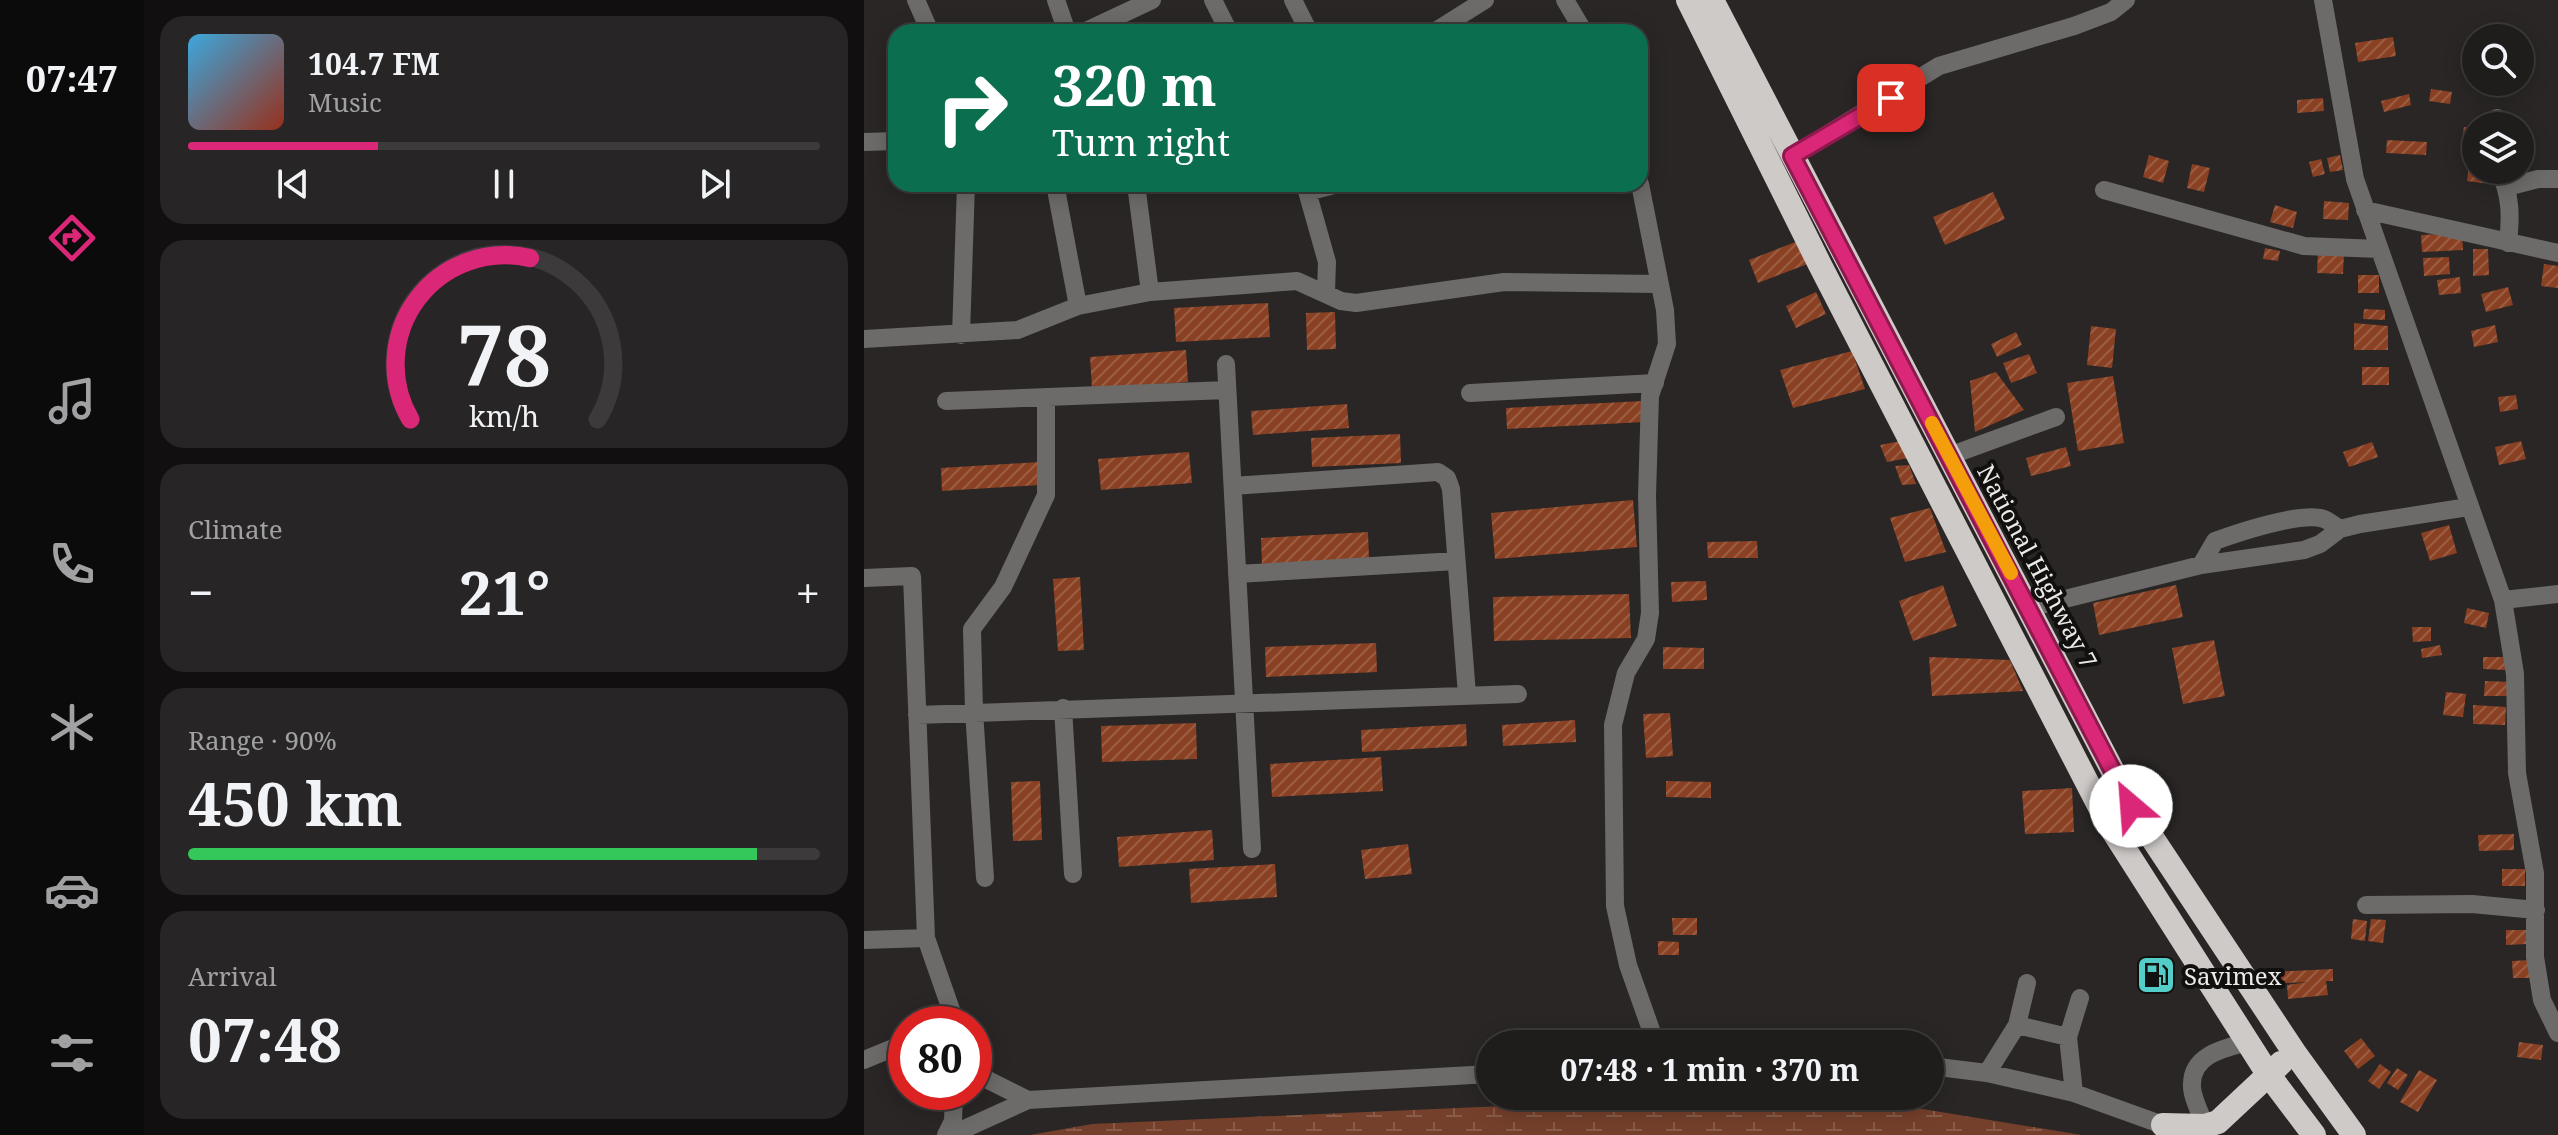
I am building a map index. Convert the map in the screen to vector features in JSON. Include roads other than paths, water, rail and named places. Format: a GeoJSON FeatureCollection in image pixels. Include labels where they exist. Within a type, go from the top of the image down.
{"type":"FeatureCollection","features":[{"type":"Feature","properties":{"kind":"highway"},"geometry":{"type":"LineString","coordinates":[[1688,0],[1820,265],[2108,823],[2268,1074],[2314,1135]]}},
{"type":"Feature","properties":{"kind":"highway","name":"National Highway 7"},"geometry":{"type":"LineString","coordinates":[[1712,0],[2131,806],[2294,1052],[2354,1135]]}},
{"type":"Feature","properties":{"kind":"highway"},"geometry":{"type":"LineString","coordinates":[[1820,265],[1840,249]]}},
{"type":"Feature","properties":{"kind":"highway"},"geometry":{"type":"LineString","coordinates":[[1984,578],[2007,566]]}},
{"type":"Feature","properties":{"kind":"highway"},"geometry":{"type":"LineString","coordinates":[[2108,823],[2131,806]]}},
{"type":"Feature","properties":{"kind":"highway"},"geometry":{"type":"LineString","coordinates":[[2163,1125],[2195,1131],[2218,1122],[2294,1052]]}},
{"type":"Feature","properties":{"kind":"street"},"geometry":{"type":"LineString","coordinates":[[916,0],[926,24]]}},
{"type":"Feature","properties":{"kind":"street"},"geometry":{"type":"LineString","coordinates":[[1056,0],[1064,24]]}},
{"type":"Feature","properties":{"kind":"street"},"geometry":{"type":"LineString","coordinates":[[1101,24],[1152,0]]}},
{"type":"Feature","properties":{"kind":"street"},"geometry":{"type":"LineString","coordinates":[[1213,0],[1225,24]]}},
{"type":"Feature","properties":{"kind":"street"},"geometry":{"type":"LineString","coordinates":[[1293,0],[1305,24]]}},
{"type":"Feature","properties":{"kind":"street"},"geometry":{"type":"LineString","coordinates":[[1447,24],[1485,0]]}},
{"type":"Feature","properties":{"kind":"street"},"geometry":{"type":"LineString","coordinates":[[1565,0],[1579,24]]}},
{"type":"Feature","properties":{"kind":"street"},"geometry":{"type":"LineString","coordinates":[[1792,156],[1939,66],[2074,26],[2111,12],[2126,0]]}},
{"type":"Feature","properties":{"kind":"street"},"geometry":{"type":"LineString","coordinates":[[2323,0],[2339,106],[2365,210],[2503,600],[2515,674],[2517,773],[2535,873],[2535,957],[2542,1000],[2558,1033]]}},
{"type":"Feature","properties":{"kind":"street"},"geometry":{"type":"LineString","coordinates":[[864,142],[888,141]]}},
{"type":"Feature","properties":{"kind":"street"},"geometry":{"type":"LineString","coordinates":[[2507,187],[2538,179],[2558,179]]}},
{"type":"Feature","properties":{"kind":"street"},"geometry":{"type":"LineString","coordinates":[[2506,184],[2511,213],[2508,243]]}},
{"type":"Feature","properties":{"kind":"street"},"geometry":{"type":"LineString","coordinates":[[2104,190],[2304,246],[2379,249]]}},
{"type":"Feature","properties":{"kind":"street"},"geometry":{"type":"LineString","coordinates":[[961,335],[966,192]]}},
{"type":"Feature","properties":{"kind":"street"},"geometry":{"type":"LineString","coordinates":[[1057,192],[1078,306]]}},
{"type":"Feature","properties":{"kind":"street"},"geometry":{"type":"LineString","coordinates":[[1137,192],[1150,292]]}},
{"type":"Feature","properties":{"kind":"street"},"geometry":{"type":"LineString","coordinates":[[1307,192],[1327,262],[1326,292]]}},
{"type":"Feature","properties":{"kind":"street"},"geometry":{"type":"LineString","coordinates":[[1641,192],[1665,310],[1667,344],[1650,396],[1647,496],[1650,613],[1646,639],[1626,673],[1613,725],[1615,906],[1628,965],[1651,1030]]}},
{"type":"Feature","properties":{"kind":"street"},"geometry":{"type":"LineString","coordinates":[[2365,210],[2558,253]]}},
{"type":"Feature","properties":{"kind":"street"},"geometry":{"type":"LineString","coordinates":[[864,339],[1018,330],[1078,306],[1150,292],[1297,281],[1341,301],[1356,303],[1504,282],[1658,284]]}},
{"type":"Feature","properties":{"kind":"street"},"geometry":{"type":"LineString","coordinates":[[1226,364],[1252,849]]}},
{"type":"Feature","properties":{"kind":"street"},"geometry":{"type":"LineString","coordinates":[[1470,393],[1655,383]]}},
{"type":"Feature","properties":{"kind":"street"},"geometry":{"type":"LineString","coordinates":[[946,401],[1227,390]]}},
{"type":"Feature","properties":{"kind":"street"},"geometry":{"type":"LineString","coordinates":[[985,878],[972,629],[1003,587],[1046,495],[1046,397]]}},
{"type":"Feature","properties":{"kind":"street"},"geometry":{"type":"LineString","coordinates":[[1949,456],[2056,417]]}},
{"type":"Feature","properties":{"kind":"street"},"geometry":{"type":"LineString","coordinates":[[1233,486],[1438,472],[1447,478],[1451,489],[1467,695]]}},
{"type":"Feature","properties":{"kind":"street"},"geometry":{"type":"LineString","coordinates":[[2029,608],[2201,565],[2304,550],[2320,544],[2340,529],[2468,507]]}},
{"type":"Feature","properties":{"kind":"street"},"geometry":{"type":"LineString","coordinates":[[2201,565],[2215,541],[2235,533],[2306,518],[2323,518],[2340,529]]}},
{"type":"Feature","properties":{"kind":"street"},"geometry":{"type":"LineString","coordinates":[[1237,574],[1456,561]]}},
{"type":"Feature","properties":{"kind":"street"},"geometry":{"type":"LineString","coordinates":[[864,578],[912,576],[926,938],[950,1006]]}},
{"type":"Feature","properties":{"kind":"street"},"geometry":{"type":"LineString","coordinates":[[2503,600],[2558,594]]}},
{"type":"Feature","properties":{"kind":"street"},"geometry":{"type":"LineString","coordinates":[[917,715],[1518,694]]}},
{"type":"Feature","properties":{"kind":"street"},"geometry":{"type":"LineString","coordinates":[[1063,708],[1073,874]]}},
{"type":"Feature","properties":{"kind":"street"},"geometry":{"type":"LineString","coordinates":[[2366,905],[2472,904],[2536,910]]}},
{"type":"Feature","properties":{"kind":"street"},"geometry":{"type":"LineString","coordinates":[[864,940],[926,938]]}},
{"type":"Feature","properties":{"kind":"street"},"geometry":{"type":"LineString","coordinates":[[1987,1073],[2017,1025],[2027,983]]}},
{"type":"Feature","properties":{"kind":"street"},"geometry":{"type":"LineString","coordinates":[[2074,1093],[2068,1037],[2080,998]]}},
{"type":"Feature","properties":{"kind":"street"},"geometry":{"type":"LineString","coordinates":[[2017,1025],[2068,1037]]}},
{"type":"Feature","properties":{"kind":"street"},"geometry":{"type":"LineString","coordinates":[[2195,1131],[2192,1084],[2197,1069],[2210,1053],[2248,1042]]}},
{"type":"Feature","properties":{"kind":"street"},"geometry":{"type":"LineString","coordinates":[[864,1060],[888,1050]]}},
{"type":"Feature","properties":{"kind":"street"},"geometry":{"type":"LineString","coordinates":[[1944,1068],[1987,1073],[2074,1093],[2163,1125]]}},
{"type":"Feature","properties":{"kind":"street"},"geometry":{"type":"LineString","coordinates":[[949,1135],[1028,1100],[1476,1075]]}},
{"type":"Feature","properties":{"kind":"street"},"geometry":{"type":"LineString","coordinates":[[992,1082],[1028,1100]]}},
{"type":"Feature","properties":{"kind":"street"},"geometry":{"type":"LineString","coordinates":[[949,1135],[953,1110]]}},
{"type":"Feature","properties":{"kind":"place","name":"Savimex"},"geometry":{"type":"Point","coordinates":[2156,975]}}]}
